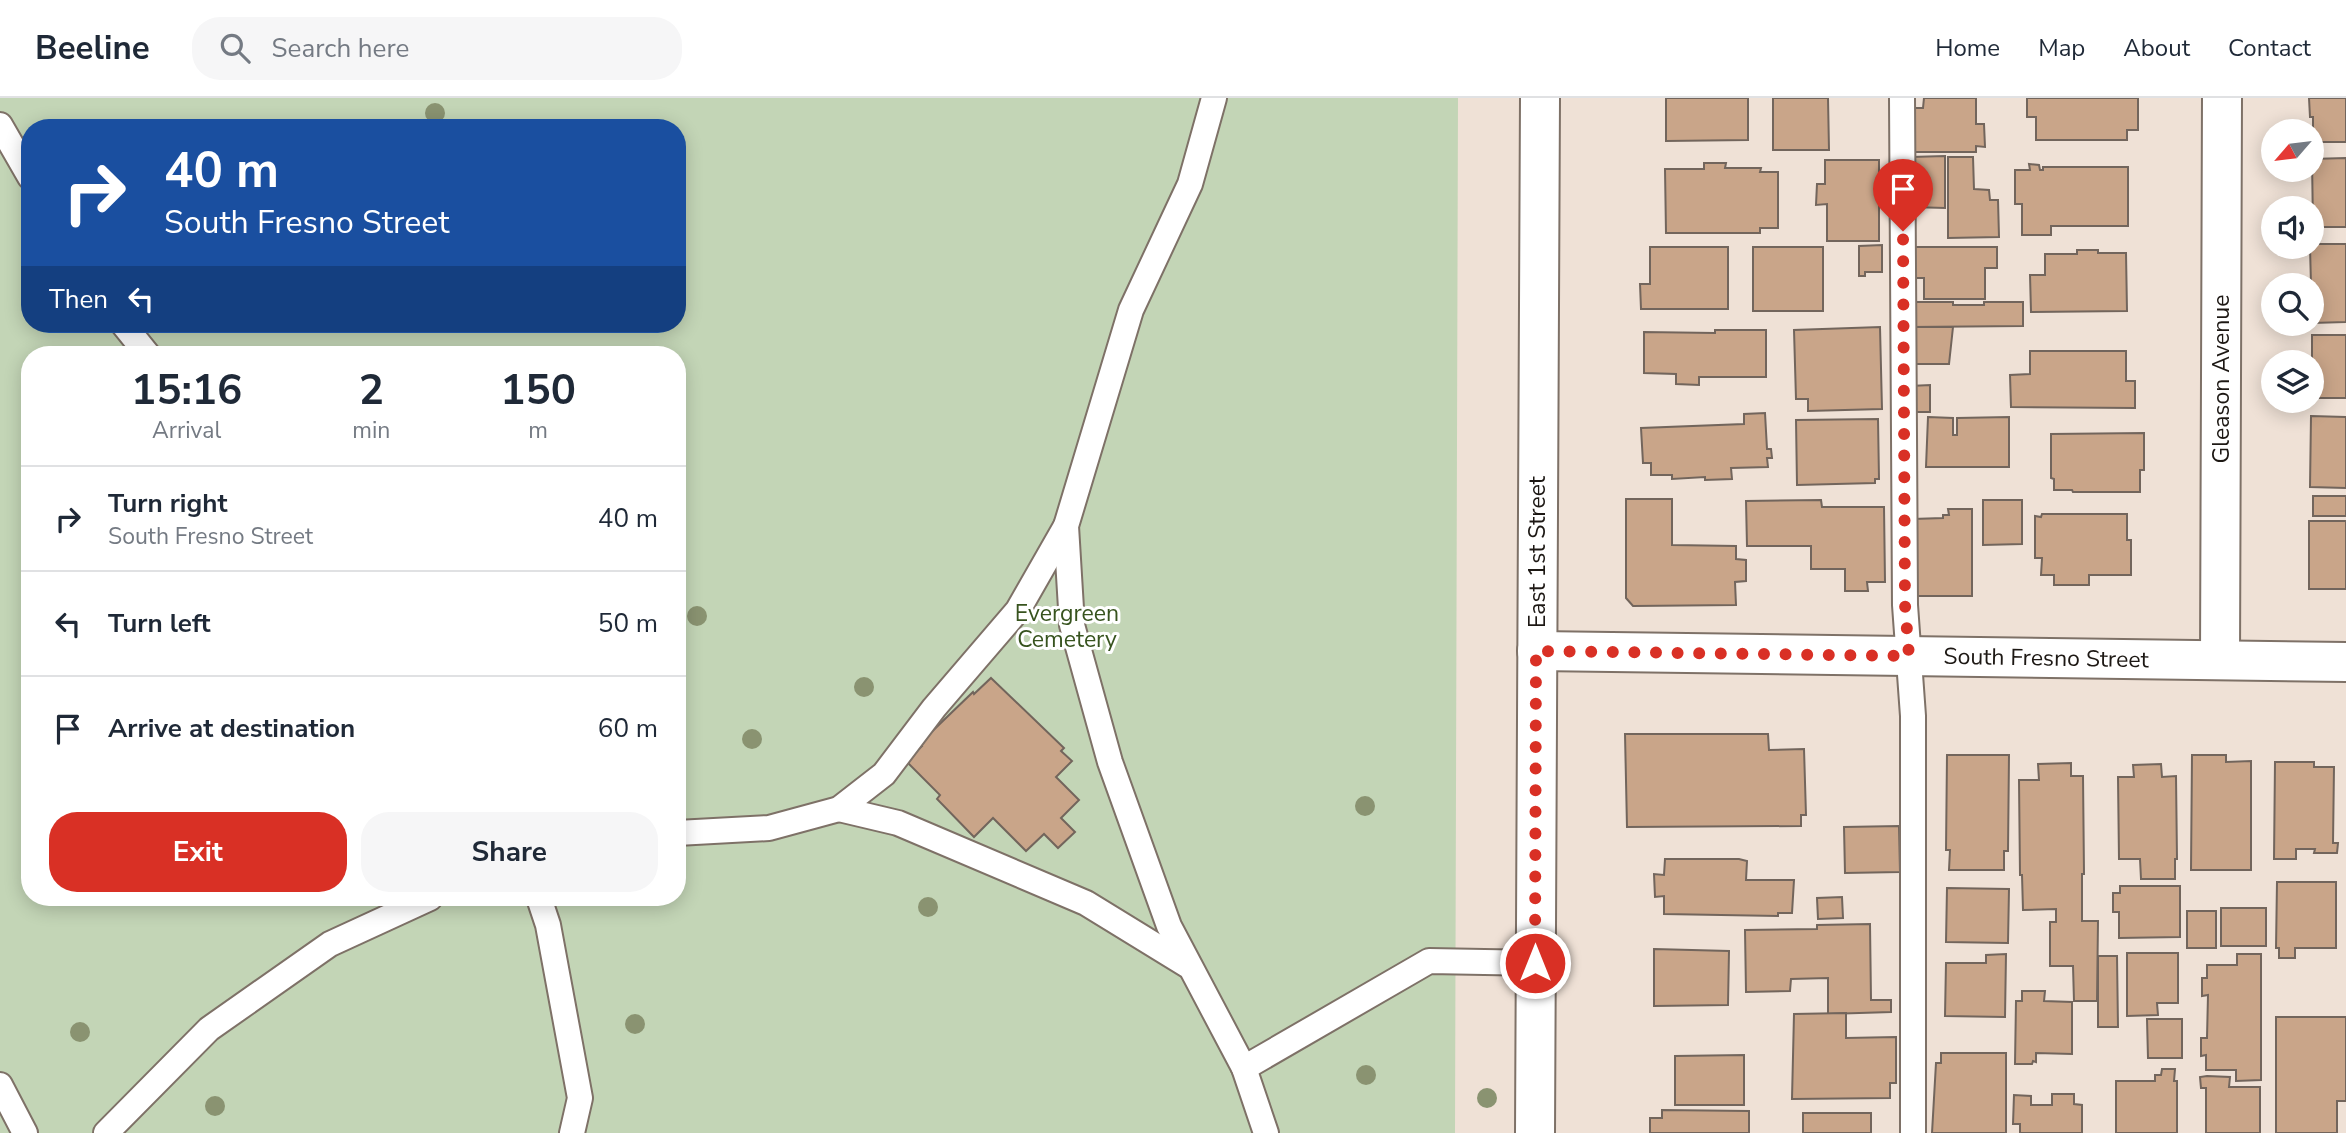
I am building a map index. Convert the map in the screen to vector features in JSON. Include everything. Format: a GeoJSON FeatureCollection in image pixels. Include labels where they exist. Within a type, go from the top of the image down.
{"type":"FeatureCollection","features":[{"type":"Feature","properties":{"kind":"street","name":"East 1st Street"},"geometry":{"type":"LineString","coordinates":[[1535,1133],[1540,98]]}},
{"type":"Feature","properties":{"kind":"street","name":"Gleason Avenue"},"geometry":{"type":"LineString","coordinates":[[2220,660],[2222,98]]}},
{"type":"Feature","properties":{"kind":"street","name":"South Fresno Street"},"geometry":{"type":"LineString","coordinates":[[1536,651],[2346,662]]}},
{"type":"Feature","properties":{"kind":"lane"},"geometry":{"type":"LineString","coordinates":[[686,832],[769,828],[839,809],[884,774],[934,708],[1018,610],[1066,526],[1131,310],[1190,184],[1214,98]]}},
{"type":"Feature","properties":{"kind":"lane"},"geometry":{"type":"LineString","coordinates":[[1902,98],[1905,578],[1913,716],[1913,1133]]}},
{"type":"Feature","properties":{"kind":"lane"},"geometry":{"type":"LineString","coordinates":[[0,125],[21,161]]}},
{"type":"Feature","properties":{"kind":"lane"},"geometry":{"type":"LineString","coordinates":[[1066,526],[1072,625],[1110,762],[1169,926],[1244,1068],[1266,1133]]}},
{"type":"Feature","properties":{"kind":"lane"},"geometry":{"type":"LineString","coordinates":[[839,809],[898,823],[1087,903],[1188,966]]}},
{"type":"Feature","properties":{"kind":"lane"},"geometry":{"type":"LineString","coordinates":[[106,1133],[209,1029],[330,944],[413,906]]}},
{"type":"Feature","properties":{"kind":"lane"},"geometry":{"type":"LineString","coordinates":[[542,906],[548,925],[580,1098],[572,1133]]}},
{"type":"Feature","properties":{"kind":"lane"},"geometry":{"type":"LineString","coordinates":[[1244,1068],[1429,961],[1535,963]]}},
{"type":"Feature","properties":{"kind":"lane"},"geometry":{"type":"LineString","coordinates":[[0,1085],[25,1133]]}},
{"type":"Feature","properties":{"kind":"green space","name":"Evergreen Cemetery"},"geometry":{"type":"Polygon","coordinates":[[[0,98],[1458,98],[1455,1133],[0,1133],[0,98]]]}},
{"type":"Feature","properties":{"kind":"building"},"geometry":{"type":"Polygon","coordinates":[[[1666,98],[1748,98],[1748,140],[1666,141],[1666,98]]]}},
{"type":"Feature","properties":{"kind":"building"},"geometry":{"type":"Polygon","coordinates":[[[1773,98],[1828,98],[1829,150],[1773,150],[1773,98]]]}},
{"type":"Feature","properties":{"kind":"building"},"geometry":{"type":"Polygon","coordinates":[[[1924,98],[1976,98],[1976,124],[1984,124],[1985,147],[1976,146],[1976,152],[1911,152],[1911,108],[1923,108],[1924,98]]]}},
{"type":"Feature","properties":{"kind":"building"},"geometry":{"type":"Polygon","coordinates":[[[2027,98],[2138,98],[2138,130],[2127,130],[2127,140],[2036,140],[2036,117],[2027,117],[2027,98]]]}},
{"type":"Feature","properties":{"kind":"building"},"geometry":{"type":"Polygon","coordinates":[[[2309,98],[2346,98],[2346,142],[2324,142],[2324,119],[2310,117],[2309,98]]]}},
{"type":"Feature","properties":{"kind":"building"},"geometry":{"type":"Polygon","coordinates":[[[1945,156],[1945,208],[1911,207],[1911,157],[1945,156]]]}},
{"type":"Feature","properties":{"kind":"building"},"geometry":{"type":"Polygon","coordinates":[[[1948,157],[1973,157],[1974,189],[1989,190],[1990,200],[1998,200],[1999,237],[1948,238],[1948,157]]]}},
{"type":"Feature","properties":{"kind":"building"},"geometry":{"type":"Polygon","coordinates":[[[2346,158],[2346,227],[2324,227],[2324,196],[2313,196],[2312,182],[2324,182],[2324,159],[2346,158]]]}},
{"type":"Feature","properties":{"kind":"building"},"geometry":{"type":"Polygon","coordinates":[[[1825,160],[1879,160],[1879,241],[1827,241],[1827,204],[1816,205],[1817,184],[1825,184],[1825,160]]]}},
{"type":"Feature","properties":{"kind":"building"},"geometry":{"type":"Polygon","coordinates":[[[1704,163],[1726,163],[1725,168],[1761,168],[1760,172],[1778,172],[1778,228],[1760,228],[1760,233],[1666,233],[1665,169],[1704,169],[1704,163]]]}},
{"type":"Feature","properties":{"kind":"building"},"geometry":{"type":"Polygon","coordinates":[[[2029,164],[2039,165],[2040,170],[2043,170],[2043,167],[2128,167],[2128,226],[2051,226],[2051,235],[2022,235],[2022,204],[2015,204],[2015,170],[2030,170],[2029,164]]]}},
{"type":"Feature","properties":{"kind":"building"},"geometry":{"type":"Polygon","coordinates":[[[2324,244],[2346,244],[2346,322],[2324,323],[2324,273],[2311,273],[2310,259],[2324,259],[2324,244]]]}},
{"type":"Feature","properties":{"kind":"building"},"geometry":{"type":"Polygon","coordinates":[[[1882,245],[1882,272],[1865,272],[1865,276],[1859,276],[1859,246],[1882,245]]]}},
{"type":"Feature","properties":{"kind":"building"},"geometry":{"type":"Polygon","coordinates":[[[1650,247],[1728,247],[1728,309],[1641,309],[1640,284],[1650,284],[1650,247]]]}},
{"type":"Feature","properties":{"kind":"building"},"geometry":{"type":"Polygon","coordinates":[[[1753,247],[1823,247],[1823,311],[1753,311],[1753,247]]]}},
{"type":"Feature","properties":{"kind":"building"},"geometry":{"type":"Polygon","coordinates":[[[1911,247],[1997,247],[1997,268],[1985,268],[1985,299],[1924,299],[1924,278],[1911,278],[1911,247]]]}},
{"type":"Feature","properties":{"kind":"building"},"geometry":{"type":"Polygon","coordinates":[[[2077,250],[2126,253],[2127,311],[2031,312],[2030,275],[2045,275],[2045,254],[2077,254],[2077,250]]]}},
{"type":"Feature","properties":{"kind":"building"},"geometry":{"type":"Polygon","coordinates":[[[1914,302],[1984,305],[1984,302],[2023,302],[2023,326],[1910,327],[1914,302]]]}},
{"type":"Feature","properties":{"kind":"building"},"geometry":{"type":"Polygon","coordinates":[[[1880,327],[1882,409],[1808,411],[1808,399],[1796,399],[1794,330],[1880,327]]]}},
{"type":"Feature","properties":{"kind":"building"},"geometry":{"type":"Polygon","coordinates":[[[1910,327],[1953,327],[1949,364],[1909,364],[1910,327]]]}},
{"type":"Feature","properties":{"kind":"building"},"geometry":{"type":"Polygon","coordinates":[[[1715,330],[1766,330],[1766,377],[1699,377],[1699,385],[1676,384],[1676,374],[1644,373],[1644,332],[1715,333],[1715,330]]]}},
{"type":"Feature","properties":{"kind":"building"},"geometry":{"type":"Polygon","coordinates":[[[2346,335],[2346,398],[2324,398],[2324,350],[2312,350],[2312,336],[2346,335]]]}},
{"type":"Feature","properties":{"kind":"building"},"geometry":{"type":"Polygon","coordinates":[[[2030,351],[2126,351],[2126,381],[2135,381],[2135,408],[2011,407],[2010,375],[2030,374],[2030,351]]]}},
{"type":"Feature","properties":{"kind":"building"},"geometry":{"type":"Polygon","coordinates":[[[1930,385],[1930,412],[1910,412],[1910,386],[1930,385]]]}},
{"type":"Feature","properties":{"kind":"building"},"geometry":{"type":"Polygon","coordinates":[[[1765,413],[1767,449],[1771,449],[1772,458],[1767,458],[1768,467],[1731,468],[1732,479],[1672,479],[1672,475],[1651,475],[1651,463],[1643,463],[1641,428],[1744,424],[1744,414],[1765,413]]]}},
{"type":"Feature","properties":{"kind":"building"},"geometry":{"type":"Polygon","coordinates":[[[2311,416],[2346,417],[2346,488],[2310,487],[2311,416]]]}},
{"type":"Feature","properties":{"kind":"building"},"geometry":{"type":"Polygon","coordinates":[[[1928,417],[1953,418],[1953,435],[1957,435],[1957,418],[2009,417],[2009,467],[1926,467],[1928,417]]]}},
{"type":"Feature","properties":{"kind":"building"},"geometry":{"type":"Polygon","coordinates":[[[1878,419],[1879,479],[1875,479],[1875,483],[1797,485],[1796,420],[1878,419]]]}},
{"type":"Feature","properties":{"kind":"building"},"geometry":{"type":"Polygon","coordinates":[[[2144,433],[2144,470],[2140,470],[2140,492],[2054,490],[2054,479],[2051,478],[2051,434],[2144,433]]]}},
{"type":"Feature","properties":{"kind":"building"},"geometry":{"type":"Polygon","coordinates":[[[2313,496],[2346,496],[2346,516],[2313,516],[2313,496]]]}},
{"type":"Feature","properties":{"kind":"building"},"geometry":{"type":"Polygon","coordinates":[[[1626,499],[1672,499],[1672,545],[1736,546],[1736,559],[1746,560],[1746,581],[1735,582],[1736,605],[1633,606],[1626,598],[1626,499]]]}},
{"type":"Feature","properties":{"kind":"building"},"geometry":{"type":"Polygon","coordinates":[[[1821,500],[1822,507],[1884,507],[1885,582],[1867,582],[1868,591],[1845,591],[1845,569],[1811,569],[1811,546],[1747,546],[1746,501],[1821,500]]]}},
{"type":"Feature","properties":{"kind":"building"},"geometry":{"type":"Polygon","coordinates":[[[1983,500],[2022,500],[2022,544],[1983,545],[1983,500]]]}},
{"type":"Feature","properties":{"kind":"building"},"geometry":{"type":"Polygon","coordinates":[[[1948,509],[1972,509],[1972,596],[1913,596],[1913,519],[1943,518],[1943,515],[1949,515],[1948,509]]]}},
{"type":"Feature","properties":{"kind":"building"},"geometry":{"type":"Polygon","coordinates":[[[2042,514],[2127,514],[2127,540],[2131,540],[2131,575],[2089,575],[2089,585],[2054,585],[2054,575],[2041,575],[2042,558],[2035,558],[2035,516],[2041,517],[2042,514]]]}},
{"type":"Feature","properties":{"kind":"building"},"geometry":{"type":"Polygon","coordinates":[[[2309,521],[2346,521],[2346,589],[2309,589],[2309,521]]]}},
{"type":"Feature","properties":{"kind":"building"},"geometry":{"type":"Polygon","coordinates":[[[991,678],[1064,748],[1061,751],[1072,761],[1056,777],[1079,800],[1061,818],[1075,832],[1058,848],[1044,834],[1026,851],[993,818],[974,837],[937,799],[940,795],[906,761],[922,746],[920,743],[991,678]]]}},
{"type":"Feature","properties":{"kind":"building"},"geometry":{"type":"Polygon","coordinates":[[[1625,734],[1768,734],[1769,750],[1804,749],[1806,815],[1801,815],[1801,826],[1627,827],[1625,734]]]}},
{"type":"Feature","properties":{"kind":"building"},"geometry":{"type":"Polygon","coordinates":[[[1947,755],[2009,755],[2008,851],[2004,851],[2004,870],[1949,870],[1950,850],[1946,850],[1947,755]]]}},
{"type":"Feature","properties":{"kind":"building"},"geometry":{"type":"Polygon","coordinates":[[[2192,755],[2226,755],[2226,762],[2251,761],[2251,870],[2191,870],[2192,755]]]}},
{"type":"Feature","properties":{"kind":"building"},"geometry":{"type":"Polygon","coordinates":[[[2275,762],[2314,762],[2314,767],[2334,767],[2333,843],[2338,843],[2337,853],[2314,853],[2315,849],[2296,849],[2296,859],[2274,859],[2275,762]]]}},
{"type":"Feature","properties":{"kind":"building"},"geometry":{"type":"Polygon","coordinates":[[[2071,763],[2071,776],[2083,776],[2082,921],[2098,921],[2097,1001],[2074,1001],[2073,966],[2050,966],[2050,922],[2056,922],[2056,909],[2023,910],[2019,780],[2039,780],[2038,764],[2071,763]]]}},
{"type":"Feature","properties":{"kind":"building"},"geometry":{"type":"Polygon","coordinates":[[[2161,764],[2162,777],[2176,776],[2175,879],[2141,879],[2140,859],[2119,859],[2118,777],[2134,777],[2133,765],[2161,764]]]}},
{"type":"Feature","properties":{"kind":"building"},"geometry":{"type":"Polygon","coordinates":[[[1899,826],[1900,872],[1845,873],[1844,827],[1899,826]]]}},
{"type":"Feature","properties":{"kind":"building"},"geometry":{"type":"Polygon","coordinates":[[[1665,859],[1739,859],[1747,861],[1746,880],[1794,880],[1792,913],[1778,913],[1778,916],[1664,914],[1664,896],[1655,897],[1654,874],[1664,875],[1665,859]]]}},
{"type":"Feature","properties":{"kind":"building"},"geometry":{"type":"Polygon","coordinates":[[[2277,882],[2336,882],[2336,948],[2295,948],[2295,958],[2279,958],[2279,948],[2276,948],[2277,882]]]}},
{"type":"Feature","properties":{"kind":"building"},"geometry":{"type":"Polygon","coordinates":[[[2120,886],[2180,886],[2180,937],[2119,938],[2119,912],[2113,912],[2113,893],[2120,893],[2120,886]]]}},
{"type":"Feature","properties":{"kind":"building"},"geometry":{"type":"Polygon","coordinates":[[[1947,888],[2009,889],[2008,943],[1946,942],[1947,888]]]}},
{"type":"Feature","properties":{"kind":"building"},"geometry":{"type":"Polygon","coordinates":[[[1842,897],[1843,918],[1818,919],[1817,898],[1842,897]]]}},
{"type":"Feature","properties":{"kind":"building"},"geometry":{"type":"Polygon","coordinates":[[[2221,908],[2266,908],[2266,946],[2221,946],[2221,908]]]}},
{"type":"Feature","properties":{"kind":"building"},"geometry":{"type":"Polygon","coordinates":[[[2187,911],[2216,911],[2216,948],[2187,948],[2187,911]]]}},
{"type":"Feature","properties":{"kind":"building"},"geometry":{"type":"Polygon","coordinates":[[[1870,924],[1871,1000],[1891,1000],[1891,1012],[1828,1014],[1828,978],[1791,979],[1790,991],[1746,992],[1745,930],[1817,929],[1817,925],[1870,924]]]}},
{"type":"Feature","properties":{"kind":"building"},"geometry":{"type":"Polygon","coordinates":[[[1654,949],[1729,951],[1728,1005],[1654,1006],[1654,949]]]}},
{"type":"Feature","properties":{"kind":"building"},"geometry":{"type":"Polygon","coordinates":[[[2127,953],[2178,953],[2178,1003],[2157,1003],[2158,1015],[2127,1016],[2127,953]]]}},
{"type":"Feature","properties":{"kind":"building"},"geometry":{"type":"Polygon","coordinates":[[[2006,954],[2005,1017],[1945,1016],[1946,963],[1986,963],[1986,955],[2006,954]]]}},
{"type":"Feature","properties":{"kind":"building"},"geometry":{"type":"Polygon","coordinates":[[[2237,954],[2261,954],[2261,1080],[2236,1081],[2236,1070],[2206,1070],[2206,1055],[2201,1056],[2201,1038],[2207,1038],[2208,995],[2202,996],[2202,978],[2207,978],[2207,965],[2237,965],[2237,954]]]}},
{"type":"Feature","properties":{"kind":"building"},"geometry":{"type":"Polygon","coordinates":[[[2098,956],[2117,956],[2118,1027],[2098,1027],[2098,956]]]}},
{"type":"Feature","properties":{"kind":"building"},"geometry":{"type":"Polygon","coordinates":[[[2022,991],[2045,991],[2044,1001],[2072,1002],[2072,1054],[2036,1053],[2036,1062],[2015,1064],[2016,1001],[2022,1001],[2022,991]]]}},
{"type":"Feature","properties":{"kind":"building"},"geometry":{"type":"Polygon","coordinates":[[[1846,1013],[1846,1038],[1896,1037],[1896,1083],[1890,1083],[1890,1098],[1792,1099],[1794,1014],[1846,1013]]]}},
{"type":"Feature","properties":{"kind":"building"},"geometry":{"type":"Polygon","coordinates":[[[2276,1017],[2346,1017],[2346,1101],[2337,1101],[2337,1133],[2276,1133],[2276,1017]]]}},
{"type":"Feature","properties":{"kind":"building"},"geometry":{"type":"Polygon","coordinates":[[[2147,1019],[2182,1019],[2182,1058],[2148,1058],[2147,1019]]]}},
{"type":"Feature","properties":{"kind":"building"},"geometry":{"type":"Polygon","coordinates":[[[1941,1053],[2006,1053],[2006,1133],[1932,1133],[1936,1063],[1941,1063],[1941,1053]]]}},
{"type":"Feature","properties":{"kind":"building"},"geometry":{"type":"Polygon","coordinates":[[[1744,1055],[1744,1105],[1675,1105],[1675,1056],[1744,1055]]]}},
{"type":"Feature","properties":{"kind":"building"},"geometry":{"type":"Polygon","coordinates":[[[2162,1069],[2175,1069],[2177,1133],[2116,1133],[2116,1081],[2155,1081],[2155,1075],[2161,1075],[2162,1069]]]}},
{"type":"Feature","properties":{"kind":"building"},"geometry":{"type":"Polygon","coordinates":[[[2200,1077],[2230,1077],[2229,1087],[2260,1087],[2260,1133],[2206,1133],[2206,1088],[2201,1088],[2200,1077]]]}},
{"type":"Feature","properties":{"kind":"building"},"geometry":{"type":"Polygon","coordinates":[[[2052,1094],[2074,1094],[2074,1104],[2082,1105],[2082,1133],[2020,1133],[2020,1124],[2013,1124],[2014,1095],[2031,1096],[2031,1105],[2052,1105],[2052,1094]]]}},
{"type":"Feature","properties":{"kind":"building"},"geometry":{"type":"Polygon","coordinates":[[[1662,1110],[1749,1111],[1749,1133],[1650,1133],[1650,1118],[1662,1118],[1662,1110]]]}},
{"type":"Feature","properties":{"kind":"building"},"geometry":{"type":"Polygon","coordinates":[[[1803,1113],[1871,1113],[1871,1133],[1803,1133],[1803,1113]]]}},
{"type":"Feature","properties":{"kind":"route"},"geometry":{"type":"LineString","coordinates":[[1535,963],[1536,651],[1909,656],[1905,605],[1903,231]]}}]}
